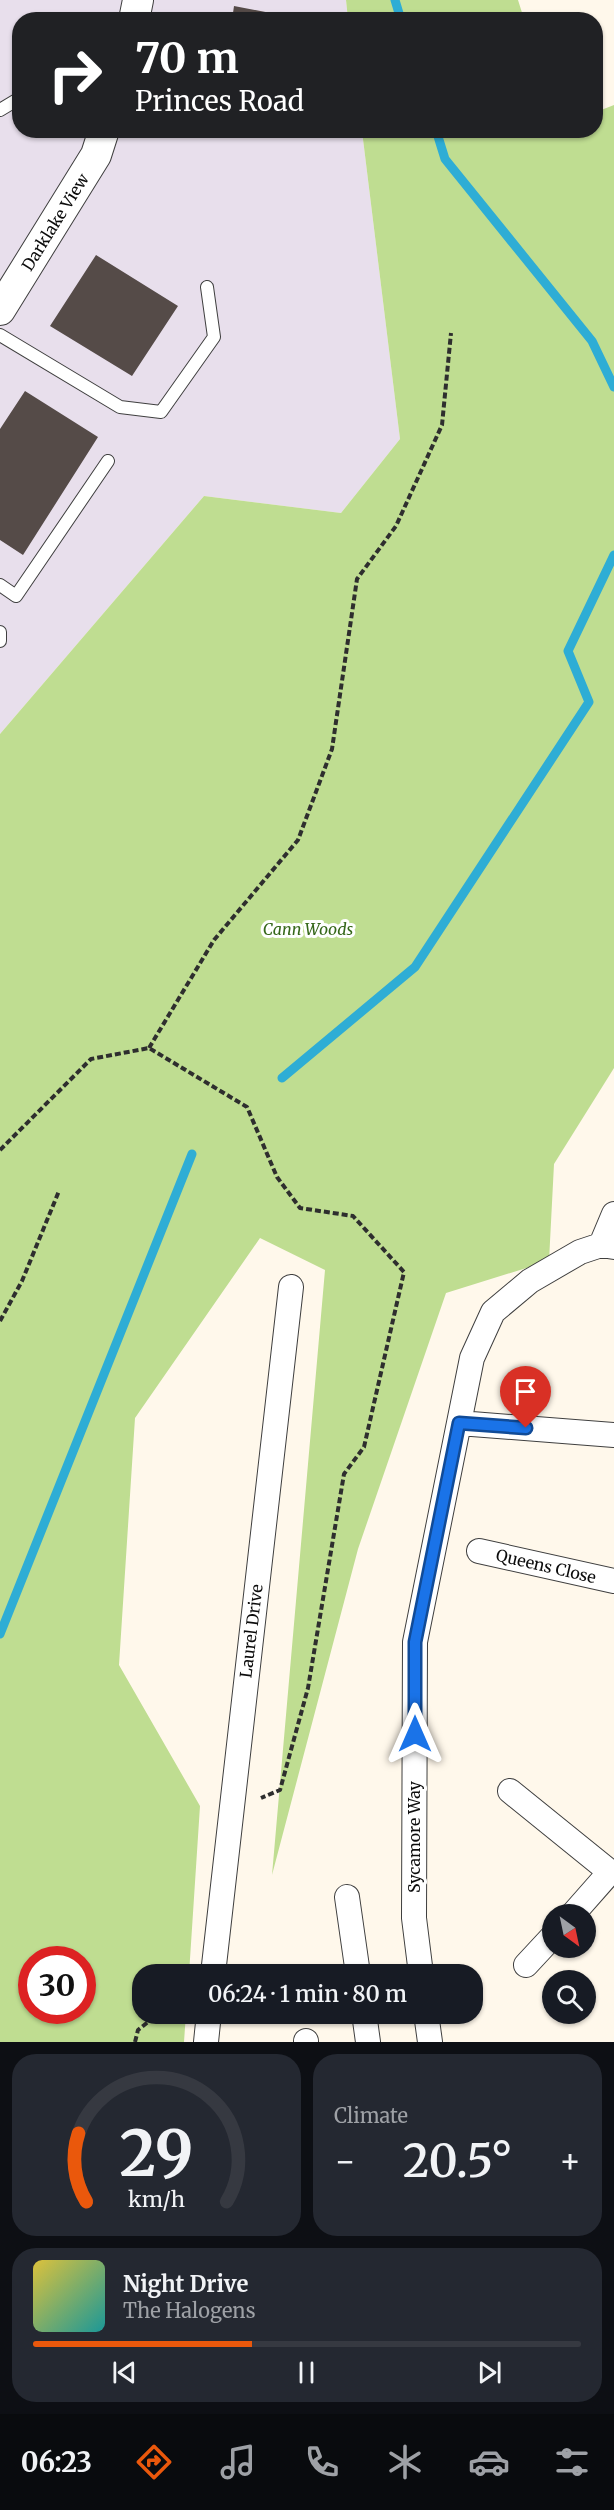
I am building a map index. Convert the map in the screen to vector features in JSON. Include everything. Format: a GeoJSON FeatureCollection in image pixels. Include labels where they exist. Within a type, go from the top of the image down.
{"type":"FeatureCollection","features":[{"type":"Feature","properties":{"kind":"street","name":"Darklake View"},"geometry":{"type":"LineString","coordinates":[[0,310],[96,155],[101,138]]}},
{"type":"Feature","properties":{"kind":"street"},"geometry":{"type":"LineString","coordinates":[[608,1246],[614,1214]]}},
{"type":"Feature","properties":{"kind":"street","name":"Sycamore Way"},"geometry":{"type":"LineString","coordinates":[[420,1964],[414,1918],[415,1642],[472,1358],[493,1312],[530,1281],[580,1252],[608,1246]]}},
{"type":"Feature","properties":{"kind":"street","name":"Laurel Drive"},"geometry":{"type":"LineString","coordinates":[[214,1964],[291,1287]]}},
{"type":"Feature","properties":{"kind":"street"},"geometry":{"type":"LineString","coordinates":[[459,1423],[614,1436]]}},
{"type":"Feature","properties":{"kind":"street","name":"Queens Close"},"geometry":{"type":"LineString","coordinates":[[479,1551],[614,1581]]}},
{"type":"Feature","properties":{"kind":"street"},"geometry":{"type":"LineString","coordinates":[[510,1791],[612,1873],[583,1904]]}},
{"type":"Feature","properties":{"kind":"street"},"geometry":{"type":"LineString","coordinates":[[346,1897],[356,1964]]}},
{"type":"Feature","properties":{"kind":"street"},"geometry":{"type":"LineString","coordinates":[[526,1965],[542,1948]]}},
{"type":"Feature","properties":{"kind":"street"},"geometry":{"type":"LineString","coordinates":[[206,2042],[208,2024]]}},
{"type":"Feature","properties":{"kind":"street"},"geometry":{"type":"LineString","coordinates":[[366,2024],[368,2042]]}},
{"type":"Feature","properties":{"kind":"street"},"geometry":{"type":"LineString","coordinates":[[428,2024],[430,2042]]}},
{"type":"Feature","properties":{"kind":"lane"},"geometry":{"type":"LineString","coordinates":[[0,335],[120,407],[161,412],[214,337],[207,287]]}},
{"type":"Feature","properties":{"kind":"lane"},"geometry":{"type":"LineString","coordinates":[[0,585],[16,596],[108,461]]}},
{"type":"Feature","properties":{"kind":"lane"},"geometry":{"type":"LineString","coordinates":[[0,632],[0,641]]}},
{"type":"Feature","properties":{"kind":"path"},"geometry":{"type":"LineString","coordinates":[[149,1048],[214,940],[298,840],[332,749],[357,579],[396,526],[441,425],[451,333]]}},
{"type":"Feature","properties":{"kind":"path"},"geometry":{"type":"LineString","coordinates":[[0,1321],[22,1281],[59,1191]]}},
{"type":"Feature","properties":{"kind":"path"},"geometry":{"type":"LineString","coordinates":[[135,2042],[138,2031],[146,2024]]}},
{"type":"Feature","properties":{"kind":"shaded area"},"geometry":{"type":"Polygon","coordinates":[[[0,0],[346,0],[347,12],[12,12],[12,138],[363,138],[400,439],[341,513],[204,496],[0,734],[0,0]]]}},
{"type":"Feature","properties":{"kind":"green space"},"geometry":{"type":"Polygon","coordinates":[[[346,0],[518,0],[522,12],[347,12],[346,0]]]}},
{"type":"Feature","properties":{"kind":"green space","name":"Cann Woods"},"geometry":{"type":"Polygon","coordinates":[[[614,105],[614,1068],[554,1164],[549,1261],[446,1293],[358,1549],[272,1875],[325,1270],[260,1238],[135,1418],[119,1665],[200,1806],[190,1964],[132,1964],[132,2024],[185,2024],[184,2042],[0,2042],[0,734],[204,496],[341,513],[400,439],[363,138],[603,138],[603,109],[614,105]]]}},
{"type":"Feature","properties":{"kind":"building"},"geometry":{"type":"Polygon","coordinates":[[[234,6],[265,12],[233,12],[234,6]]]}},
{"type":"Feature","properties":{"kind":"building"},"geometry":{"type":"Polygon","coordinates":[[[96,255],[178,306],[132,376],[50,326],[96,255]]]}},
{"type":"Feature","properties":{"kind":"building"},"geometry":{"type":"Polygon","coordinates":[[[25,391],[98,437],[23,555],[0,540],[0,429],[25,391]]]}},
{"type":"Feature","properties":{"kind":"waterway"},"geometry":{"type":"LineString","coordinates":[[395,0],[399,12]]}},
{"type":"Feature","properties":{"kind":"waterway"},"geometry":{"type":"LineString","coordinates":[[438,138],[445,159],[592,341],[614,387]]}},
{"type":"Feature","properties":{"kind":"waterway"},"geometry":{"type":"LineString","coordinates":[[282,1078],[415,967],[589,702],[568,651],[614,555]]}},
{"type":"Feature","properties":{"kind":"waterway"},"geometry":{"type":"LineString","coordinates":[[0,1634],[192,1154]]}},
{"type":"Feature","properties":{"kind":"route"},"geometry":{"type":"LineString","coordinates":[[415,1734],[415,1642],[459,1423],[526,1428]]}}]}
